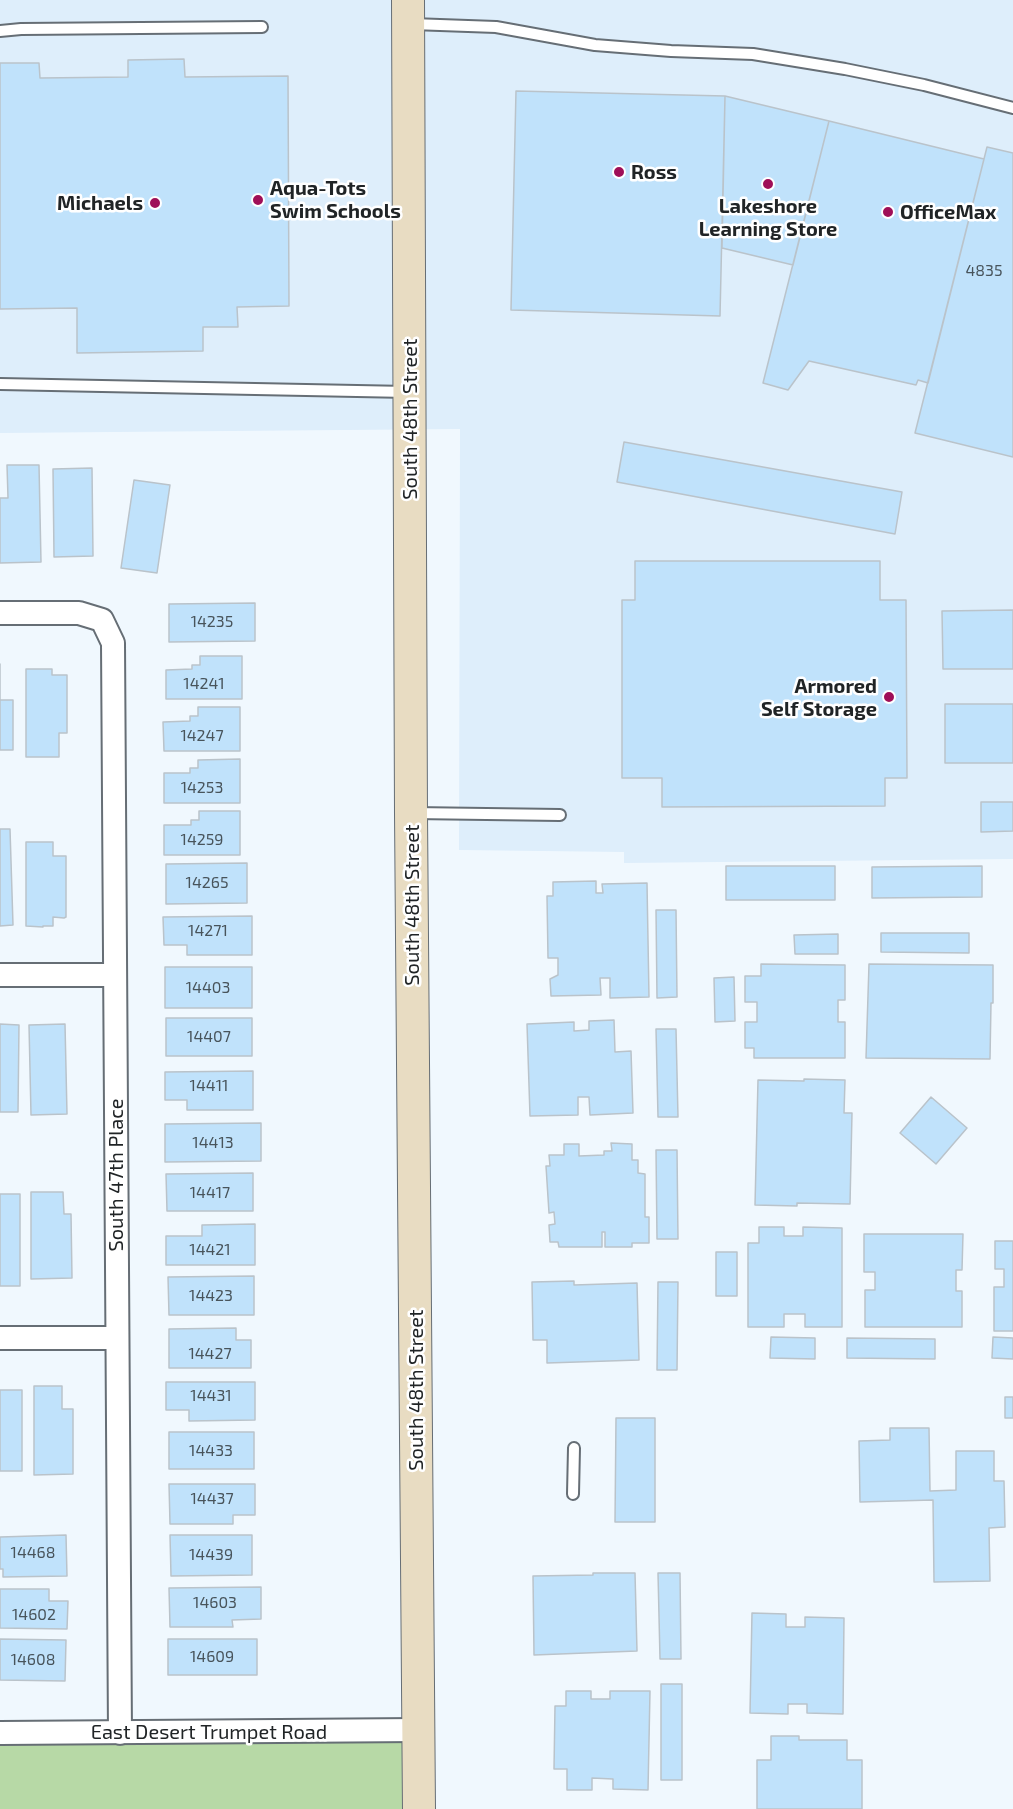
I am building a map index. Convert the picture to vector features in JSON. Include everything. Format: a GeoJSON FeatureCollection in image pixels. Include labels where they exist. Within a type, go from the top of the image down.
{"type":"FeatureCollection","features":[{"type":"Feature","properties":{"kind":"main road","name":"South 48th Street"},"geometry":{"type":"LineString","coordinates":[[409,12],[411,813],[419,1809]]}},
{"type":"Feature","properties":{"kind":"street","name":"South 47th Place"},"geometry":{"type":"LineString","coordinates":[[0,613],[79,612],[102,620],[113,643],[120,1733]]}},
{"type":"Feature","properties":{"kind":"street"},"geometry":{"type":"LineString","coordinates":[[0,975],[115,975]]}},
{"type":"Feature","properties":{"kind":"street"},"geometry":{"type":"LineString","coordinates":[[0,1338],[117,1338]]}},
{"type":"Feature","properties":{"kind":"street","name":"East Desert Trumpet Road"},"geometry":{"type":"LineString","coordinates":[[0,1733],[419,1730]]}},
{"type":"Feature","properties":{"kind":"lane"},"geometry":{"type":"LineString","coordinates":[[409,12],[595,45],[753,54],[845,69],[1013,108]]}},
{"type":"Feature","properties":{"kind":"lane"},"geometry":{"type":"LineString","coordinates":[[0,31],[262,27]]}},
{"type":"Feature","properties":{"kind":"lane"},"geometry":{"type":"LineString","coordinates":[[0,384],[409,392]]}},
{"type":"Feature","properties":{"kind":"lane"},"geometry":{"type":"LineString","coordinates":[[411,813],[560,815]]}},
{"type":"Feature","properties":{"kind":"lane"},"geometry":{"type":"LineString","coordinates":[[573,1494],[574,1448]]}},
{"type":"Feature","properties":{"kind":"shaded area"},"geometry":{"type":"Polygon","coordinates":[[[0,0],[1013,0],[1013,859],[624,863],[624,852],[459,850],[460,429],[0,433],[0,0]]]}},
{"type":"Feature","properties":{"kind":"green space"},"geometry":{"type":"Polygon","coordinates":[[[419,1730],[419,1809],[0,1809],[0,1733],[419,1730]]]}},
{"type":"Feature","properties":{"kind":"building"},"geometry":{"type":"Polygon","coordinates":[[[184,59],[185,77],[288,76],[289,306],[237,307],[238,327],[203,327],[203,351],[77,353],[77,308],[0,309],[0,63],[39,63],[40,78],[128,77],[128,60],[184,59]]]}},
{"type":"Feature","properties":{"kind":"building","name":"Ross"},"geometry":{"type":"Polygon","coordinates":[[[516,91],[725,96],[720,316],[511,310],[516,91]]]}},
{"type":"Feature","properties":{"kind":"building","name":"Lakeshore Learning Store"},"geometry":{"type":"Polygon","coordinates":[[[725,96],[829,121],[793,265],[722,248],[725,96]]]}},
{"type":"Feature","properties":{"kind":"building","name":"OfficeMax"},"geometry":{"type":"Polygon","coordinates":[[[829,121],[984,159],[928,383],[918,380],[916,385],[809,361],[788,390],[763,383],[829,121]]]}},
{"type":"Feature","properties":{"kind":"building"},"geometry":{"type":"Polygon","coordinates":[[[987,147],[1013,153],[1013,457],[915,433],[987,147]]]}},
{"type":"Feature","properties":{"kind":"building"},"geometry":{"type":"Polygon","coordinates":[[[624,442],[902,492],[895,534],[617,482],[624,442]]]}},
{"type":"Feature","properties":{"kind":"building"},"geometry":{"type":"Polygon","coordinates":[[[7,465],[39,465],[41,562],[0,563],[0,498],[8,498],[7,465]]]}},
{"type":"Feature","properties":{"kind":"building"},"geometry":{"type":"Polygon","coordinates":[[[92,468],[93,556],[54,557],[53,469],[92,468]]]}},
{"type":"Feature","properties":{"kind":"building"},"geometry":{"type":"Polygon","coordinates":[[[134,480],[170,485],[157,573],[121,568],[134,480]]]}},
{"type":"Feature","properties":{"kind":"building"},"geometry":{"type":"Polygon","coordinates":[[[635,561],[880,561],[880,600],[906,600],[907,778],[885,778],[885,806],[662,807],[662,778],[622,778],[622,600],[635,600],[635,561]]]}},
{"type":"Feature","properties":{"kind":"building"},"geometry":{"type":"Polygon","coordinates":[[[255,603],[255,641],[169,642],[169,604],[255,603]]]}},
{"type":"Feature","properties":{"kind":"building"},"geometry":{"type":"Polygon","coordinates":[[[1013,610],[1013,669],[943,669],[942,611],[1013,610]]]}},
{"type":"Feature","properties":{"kind":"building"},"geometry":{"type":"Polygon","coordinates":[[[200,656],[242,656],[242,699],[166,699],[166,670],[192,669],[192,665],[200,665],[200,656]]]}},
{"type":"Feature","properties":{"kind":"building"},"geometry":{"type":"Polygon","coordinates":[[[26,669],[52,669],[52,675],[67,675],[67,733],[59,733],[59,757],[26,757],[26,669]]]}},
{"type":"Feature","properties":{"kind":"building"},"geometry":{"type":"Polygon","coordinates":[[[0,700],[13,700],[13,750],[0,750],[0,700]]]}},
{"type":"Feature","properties":{"kind":"building"},"geometry":{"type":"Polygon","coordinates":[[[945,704],[1013,704],[1013,763],[945,763],[945,704]]]}},
{"type":"Feature","properties":{"kind":"building"},"geometry":{"type":"Polygon","coordinates":[[[198,707],[240,707],[240,751],[164,751],[163,722],[190,721],[190,716],[198,716],[198,707]]]}},
{"type":"Feature","properties":{"kind":"building"},"geometry":{"type":"Polygon","coordinates":[[[240,759],[240,803],[164,803],[164,773],[190,773],[190,768],[198,768],[198,760],[240,759]]]}},
{"type":"Feature","properties":{"kind":"building"},"geometry":{"type":"Polygon","coordinates":[[[981,802],[1013,802],[1013,831],[981,832],[981,802]]]}},
{"type":"Feature","properties":{"kind":"building"},"geometry":{"type":"Polygon","coordinates":[[[199,811],[240,811],[240,855],[164,855],[164,825],[191,825],[191,820],[199,820],[199,811]]]}},
{"type":"Feature","properties":{"kind":"building"},"geometry":{"type":"Polygon","coordinates":[[[0,829],[10,829],[13,925],[0,926],[0,829]]]}},
{"type":"Feature","properties":{"kind":"building"},"geometry":{"type":"Polygon","coordinates":[[[26,842],[53,842],[53,856],[66,856],[66,917],[53,917],[53,926],[26,926],[26,842]]]}},
{"type":"Feature","properties":{"kind":"building"},"geometry":{"type":"Polygon","coordinates":[[[247,863],[247,903],[166,904],[166,864],[247,863]]]}},
{"type":"Feature","properties":{"kind":"building"},"geometry":{"type":"Polygon","coordinates":[[[726,866],[835,866],[835,900],[726,900],[726,866]]]}},
{"type":"Feature","properties":{"kind":"building"},"geometry":{"type":"Polygon","coordinates":[[[982,866],[982,897],[872,898],[872,867],[982,866]]]}},
{"type":"Feature","properties":{"kind":"building"},"geometry":{"type":"Polygon","coordinates":[[[596,881],[596,893],[603,893],[602,884],[647,883],[649,997],[610,998],[610,978],[600,978],[601,995],[551,996],[550,979],[558,975],[558,958],[548,958],[547,896],[553,896],[553,882],[596,881]]]}},
{"type":"Feature","properties":{"kind":"building"},"geometry":{"type":"Polygon","coordinates":[[[656,910],[676,910],[677,997],[657,998],[656,910]]]}},
{"type":"Feature","properties":{"kind":"building"},"geometry":{"type":"Polygon","coordinates":[[[252,916],[252,955],[187,955],[187,945],[164,945],[163,917],[252,916]]]}},
{"type":"Feature","properties":{"kind":"building"},"geometry":{"type":"Polygon","coordinates":[[[881,933],[969,933],[969,953],[881,952],[881,933]]]}},
{"type":"Feature","properties":{"kind":"building"},"geometry":{"type":"Polygon","coordinates":[[[838,934],[838,954],[795,954],[794,935],[838,934]]]}},
{"type":"Feature","properties":{"kind":"building"},"geometry":{"type":"Polygon","coordinates":[[[761,964],[845,965],[845,1000],[838,1000],[838,1022],[845,1022],[845,1058],[754,1058],[754,1048],[745,1048],[745,1022],[757,1022],[757,1002],[745,1002],[745,976],[761,976],[761,964]]]}},
{"type":"Feature","properties":{"kind":"building"},"geometry":{"type":"Polygon","coordinates":[[[869,964],[993,965],[990,1059],[866,1058],[869,964]]]}},
{"type":"Feature","properties":{"kind":"building"},"geometry":{"type":"Polygon","coordinates":[[[165,967],[252,967],[252,1008],[165,1008],[165,967]]]}},
{"type":"Feature","properties":{"kind":"building"},"geometry":{"type":"Polygon","coordinates":[[[734,977],[735,1021],[715,1022],[714,978],[734,977]]]}},
{"type":"Feature","properties":{"kind":"building"},"geometry":{"type":"Polygon","coordinates":[[[166,1018],[252,1018],[252,1056],[166,1056],[166,1018]]]}},
{"type":"Feature","properties":{"kind":"building"},"geometry":{"type":"Polygon","coordinates":[[[614,1020],[615,1052],[631,1051],[633,1113],[590,1115],[589,1097],[578,1097],[578,1115],[530,1116],[527,1024],[574,1022],[574,1031],[589,1030],[589,1021],[614,1020]]]}},
{"type":"Feature","properties":{"kind":"building"},"geometry":{"type":"Polygon","coordinates":[[[0,1024],[19,1025],[18,1112],[0,1112],[0,1024]]]}},
{"type":"Feature","properties":{"kind":"building"},"geometry":{"type":"Polygon","coordinates":[[[65,1024],[67,1114],[31,1115],[29,1025],[65,1024]]]}},
{"type":"Feature","properties":{"kind":"building"},"geometry":{"type":"Polygon","coordinates":[[[656,1029],[676,1029],[678,1117],[658,1117],[656,1029]]]}},
{"type":"Feature","properties":{"kind":"building"},"geometry":{"type":"Polygon","coordinates":[[[253,1071],[253,1110],[187,1110],[187,1100],[165,1100],[165,1072],[253,1071]]]}},
{"type":"Feature","properties":{"kind":"building"},"geometry":{"type":"Polygon","coordinates":[[[804,1079],[845,1080],[844,1113],[852,1113],[850,1204],[755,1205],[758,1080],[804,1081],[804,1079]]]}},
{"type":"Feature","properties":{"kind":"building"},"geometry":{"type":"Polygon","coordinates":[[[931,1097],[967,1128],[936,1164],[900,1133],[931,1097]]]}},
{"type":"Feature","properties":{"kind":"building"},"geometry":{"type":"Polygon","coordinates":[[[261,1123],[261,1161],[165,1162],[165,1124],[261,1123]]]}},
{"type":"Feature","properties":{"kind":"building"},"geometry":{"type":"Polygon","coordinates":[[[611,1143],[632,1144],[632,1160],[638,1160],[638,1173],[645,1174],[645,1217],[649,1217],[649,1243],[632,1243],[632,1247],[605,1247],[605,1232],[602,1232],[602,1247],[559,1247],[558,1242],[550,1242],[549,1225],[555,1224],[554,1212],[549,1213],[546,1166],[550,1166],[549,1155],[564,1155],[564,1144],[579,1144],[579,1156],[604,1155],[604,1151],[612,1151],[611,1143]]]}},
{"type":"Feature","properties":{"kind":"building"},"geometry":{"type":"Polygon","coordinates":[[[656,1150],[677,1150],[678,1239],[657,1239],[656,1150]]]}},
{"type":"Feature","properties":{"kind":"building"},"geometry":{"type":"Polygon","coordinates":[[[253,1173],[253,1211],[167,1211],[166,1174],[253,1173]]]}},
{"type":"Feature","properties":{"kind":"building"},"geometry":{"type":"Polygon","coordinates":[[[31,1192],[63,1192],[64,1214],[71,1214],[72,1278],[31,1279],[31,1192]]]}},
{"type":"Feature","properties":{"kind":"building"},"geometry":{"type":"Polygon","coordinates":[[[0,1194],[20,1194],[20,1286],[0,1286],[0,1194]]]}},
{"type":"Feature","properties":{"kind":"building"},"geometry":{"type":"Polygon","coordinates":[[[255,1224],[255,1265],[166,1265],[166,1236],[202,1236],[202,1225],[255,1224]]]}},
{"type":"Feature","properties":{"kind":"building"},"geometry":{"type":"Polygon","coordinates":[[[759,1227],[784,1227],[784,1236],[803,1236],[803,1227],[842,1228],[842,1327],[805,1327],[805,1314],[784,1314],[784,1327],[748,1327],[748,1243],[759,1243],[759,1227]]]}},
{"type":"Feature","properties":{"kind":"building"},"geometry":{"type":"Polygon","coordinates":[[[864,1234],[963,1234],[962,1270],[956,1270],[956,1291],[962,1291],[962,1327],[865,1327],[865,1290],[875,1290],[875,1272],[864,1272],[864,1234]]]}},
{"type":"Feature","properties":{"kind":"building"},"geometry":{"type":"Polygon","coordinates":[[[995,1241],[1013,1241],[1013,1331],[994,1331],[994,1287],[1004,1287],[1004,1269],[995,1269],[995,1241]]]}},
{"type":"Feature","properties":{"kind":"building"},"geometry":{"type":"Polygon","coordinates":[[[716,1252],[737,1252],[737,1296],[716,1296],[716,1252]]]}},
{"type":"Feature","properties":{"kind":"building"},"geometry":{"type":"Polygon","coordinates":[[[254,1276],[254,1315],[169,1315],[168,1277],[254,1276]]]}},
{"type":"Feature","properties":{"kind":"building"},"geometry":{"type":"Polygon","coordinates":[[[574,1281],[574,1285],[637,1283],[639,1360],[547,1363],[547,1340],[533,1340],[532,1282],[574,1281]]]}},
{"type":"Feature","properties":{"kind":"building"},"geometry":{"type":"Polygon","coordinates":[[[658,1282],[678,1282],[677,1370],[657,1370],[658,1282]]]}},
{"type":"Feature","properties":{"kind":"building"},"geometry":{"type":"Polygon","coordinates":[[[236,1328],[236,1340],[251,1340],[251,1368],[169,1368],[169,1329],[236,1328]]]}},
{"type":"Feature","properties":{"kind":"building"},"geometry":{"type":"Polygon","coordinates":[[[771,1337],[815,1338],[815,1359],[770,1358],[771,1337]]]}},
{"type":"Feature","properties":{"kind":"building"},"geometry":{"type":"Polygon","coordinates":[[[993,1337],[1013,1338],[1013,1359],[992,1358],[993,1337]]]}},
{"type":"Feature","properties":{"kind":"building"},"geometry":{"type":"Polygon","coordinates":[[[847,1338],[935,1339],[935,1359],[847,1358],[847,1338]]]}},
{"type":"Feature","properties":{"kind":"building"},"geometry":{"type":"Polygon","coordinates":[[[166,1382],[255,1382],[255,1420],[189,1421],[189,1410],[166,1410],[166,1382]]]}},
{"type":"Feature","properties":{"kind":"building"},"geometry":{"type":"Polygon","coordinates":[[[34,1386],[62,1386],[62,1409],[73,1409],[73,1474],[34,1475],[34,1386]]]}},
{"type":"Feature","properties":{"kind":"building"},"geometry":{"type":"Polygon","coordinates":[[[0,1390],[22,1390],[22,1471],[0,1471],[0,1390]]]}},
{"type":"Feature","properties":{"kind":"building"},"geometry":{"type":"Polygon","coordinates":[[[1005,1397],[1013,1397],[1013,1418],[1005,1418],[1005,1397]]]}},
{"type":"Feature","properties":{"kind":"building"},"geometry":{"type":"Polygon","coordinates":[[[616,1418],[655,1418],[655,1522],[615,1522],[616,1418]]]}},
{"type":"Feature","properties":{"kind":"building"},"geometry":{"type":"Polygon","coordinates":[[[890,1428],[929,1428],[930,1491],[956,1490],[956,1451],[994,1451],[994,1481],[1004,1481],[1005,1527],[989,1528],[990,1581],[934,1582],[933,1500],[860,1502],[859,1441],[890,1440],[890,1428]]]}},
{"type":"Feature","properties":{"kind":"building"},"geometry":{"type":"Polygon","coordinates":[[[169,1432],[254,1432],[254,1469],[169,1469],[169,1432]]]}},
{"type":"Feature","properties":{"kind":"building"},"geometry":{"type":"Polygon","coordinates":[[[169,1484],[255,1484],[255,1515],[233,1515],[233,1524],[170,1524],[169,1484]]]}},
{"type":"Feature","properties":{"kind":"building"},"geometry":{"type":"Polygon","coordinates":[[[66,1535],[67,1576],[3,1577],[3,1569],[0,1569],[0,1537],[66,1535]]]}},
{"type":"Feature","properties":{"kind":"building"},"geometry":{"type":"Polygon","coordinates":[[[170,1535],[252,1535],[252,1575],[171,1576],[170,1535]]]}},
{"type":"Feature","properties":{"kind":"building"},"geometry":{"type":"Polygon","coordinates":[[[593,1573],[635,1573],[637,1651],[534,1655],[533,1576],[593,1575],[593,1573]]]}},
{"type":"Feature","properties":{"kind":"building"},"geometry":{"type":"Polygon","coordinates":[[[658,1573],[680,1573],[681,1659],[660,1659],[658,1573]]]}},
{"type":"Feature","properties":{"kind":"building"},"geometry":{"type":"Polygon","coordinates":[[[261,1587],[261,1619],[232,1620],[233,1627],[170,1627],[169,1588],[261,1587]]]}},
{"type":"Feature","properties":{"kind":"building"},"geometry":{"type":"Polygon","coordinates":[[[0,1589],[49,1589],[49,1601],[68,1601],[67,1629],[0,1628],[0,1589]]]}},
{"type":"Feature","properties":{"kind":"building"},"geometry":{"type":"Polygon","coordinates":[[[752,1613],[786,1614],[786,1627],[805,1627],[805,1617],[844,1618],[843,1714],[807,1713],[807,1704],[788,1704],[788,1714],[750,1713],[752,1613]]]}},
{"type":"Feature","properties":{"kind":"building"},"geometry":{"type":"Polygon","coordinates":[[[0,1639],[66,1640],[65,1681],[0,1680],[0,1639]]]}},
{"type":"Feature","properties":{"kind":"building"},"geometry":{"type":"Polygon","coordinates":[[[168,1639],[257,1639],[257,1675],[168,1675],[168,1639]]]}},
{"type":"Feature","properties":{"kind":"building"},"geometry":{"type":"Polygon","coordinates":[[[661,1684],[682,1684],[682,1780],[661,1780],[661,1684]]]}},
{"type":"Feature","properties":{"kind":"building"},"geometry":{"type":"Polygon","coordinates":[[[566,1691],[591,1691],[591,1699],[610,1699],[610,1691],[650,1691],[648,1790],[613,1789],[613,1779],[592,1778],[592,1790],[567,1790],[567,1769],[554,1769],[555,1706],[566,1706],[566,1691]]]}},
{"type":"Feature","properties":{"kind":"building"},"geometry":{"type":"Polygon","coordinates":[[[771,1736],[799,1736],[799,1740],[847,1740],[847,1760],[862,1760],[862,1809],[757,1809],[757,1760],[771,1760],[771,1736]]]}},
{"type":"Feature","properties":{"kind":"place","name":"Ross"},"geometry":{"type":"Point","coordinates":[619,172]}},
{"type":"Feature","properties":{"kind":"place","name":"Lakeshore Learning Store"},"geometry":{"type":"Point","coordinates":[768,184]}},
{"type":"Feature","properties":{"kind":"place","name":"Aqua-Tots Swim Schools"},"geometry":{"type":"Point","coordinates":[258,200]}},
{"type":"Feature","properties":{"kind":"place","name":"Michaels"},"geometry":{"type":"Point","coordinates":[155,203]}},
{"type":"Feature","properties":{"kind":"place","name":"OfficeMax"},"geometry":{"type":"Point","coordinates":[888,212]}},
{"type":"Feature","properties":{"kind":"place","name":"Armored Self Storage"},"geometry":{"type":"Point","coordinates":[889,697]}}]}
